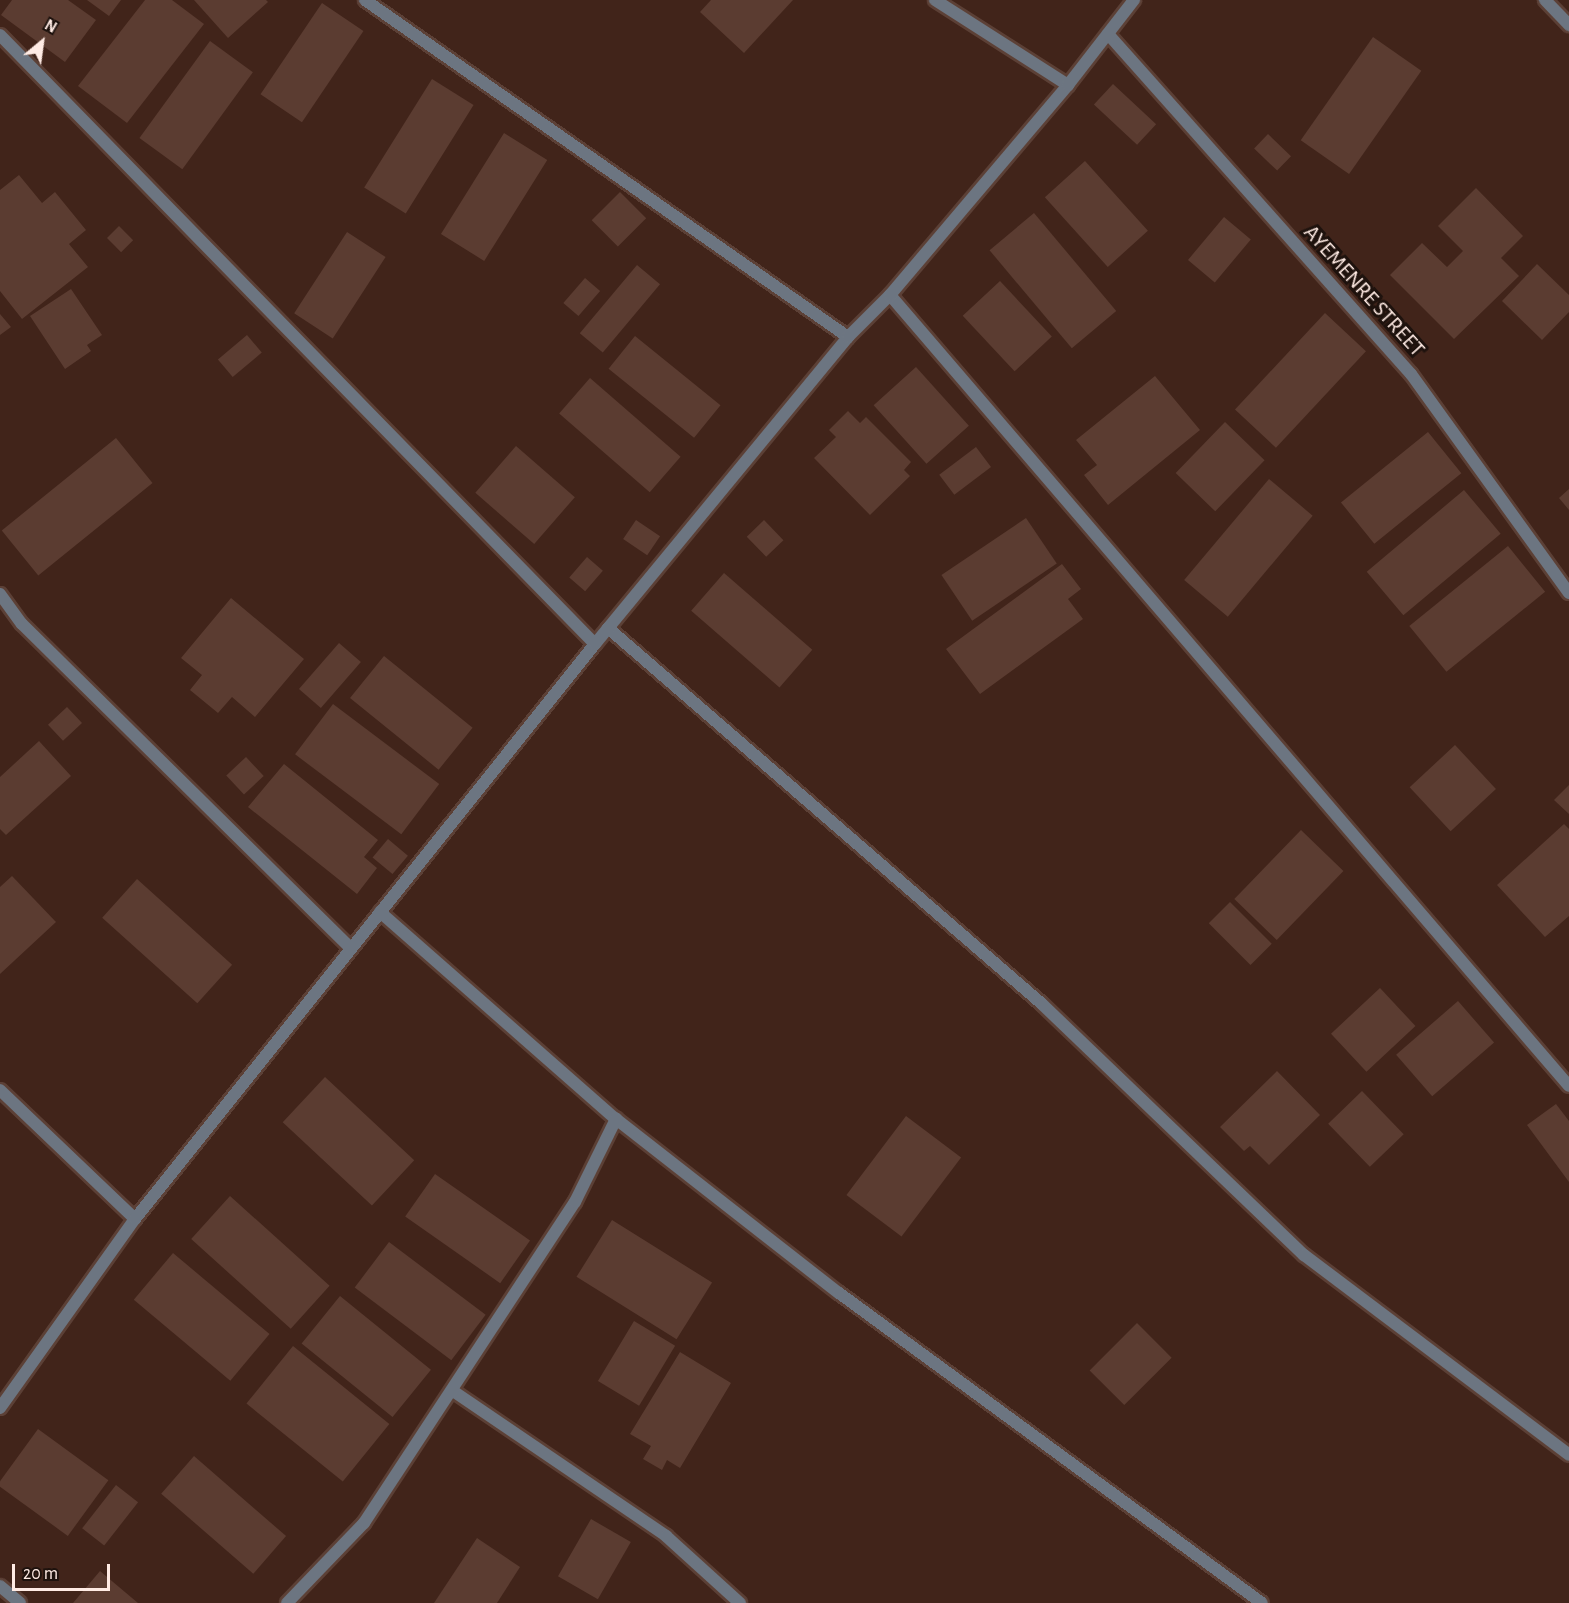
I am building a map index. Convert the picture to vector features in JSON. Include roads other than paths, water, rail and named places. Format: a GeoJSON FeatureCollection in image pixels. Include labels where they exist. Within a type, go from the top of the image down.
{"type":"FeatureCollection","features":[{"type":"Feature","properties":{"kind":"street"},"geometry":{"type":"LineString","coordinates":[[365,0],[848,337]]}},
{"type":"Feature","properties":{"kind":"street"},"geometry":{"type":"LineString","coordinates":[[934,0],[1068,86]]}},
{"type":"Feature","properties":{"kind":"street"},"geometry":{"type":"LineString","coordinates":[[0,1408],[135,1219],[595,644],[848,337],[890,295],[1068,86],[1134,0]]}},
{"type":"Feature","properties":{"kind":"street"},"geometry":{"type":"LineString","coordinates":[[1545,0],[1569,25]]}},
{"type":"Feature","properties":{"kind":"street","name":"AYEMENRE STREET"},"geometry":{"type":"LineString","coordinates":[[1108,34],[1411,374],[1569,593]]}},
{"type":"Feature","properties":{"kind":"street"},"geometry":{"type":"LineString","coordinates":[[0,35],[595,644]]}},
{"type":"Feature","properties":{"kind":"street"},"geometry":{"type":"LineString","coordinates":[[890,295],[1569,1086]]}},
{"type":"Feature","properties":{"kind":"street"},"geometry":{"type":"LineString","coordinates":[[0,594],[22,624],[351,949]]}},
{"type":"Feature","properties":{"kind":"street"},"geometry":{"type":"LineString","coordinates":[[608,628],[1042,1004],[1304,1255],[1569,1455]]}},
{"type":"Feature","properties":{"kind":"street"},"geometry":{"type":"LineString","coordinates":[[380,912],[616,1119],[839,1293],[1262,1603]]}},
{"type":"Feature","properties":{"kind":"street"},"geometry":{"type":"LineString","coordinates":[[0,1090],[135,1219]]}},
{"type":"Feature","properties":{"kind":"street"},"geometry":{"type":"LineString","coordinates":[[287,1603],[364,1523],[575,1203],[616,1119]]}},
{"type":"Feature","properties":{"kind":"street"},"geometry":{"type":"LineString","coordinates":[[453,1391],[666,1536],[740,1603]]}},
{"type":"Feature","properties":{"kind":"street"},"geometry":{"type":"LineString","coordinates":[[0,1586],[20,1603]]}}]}
